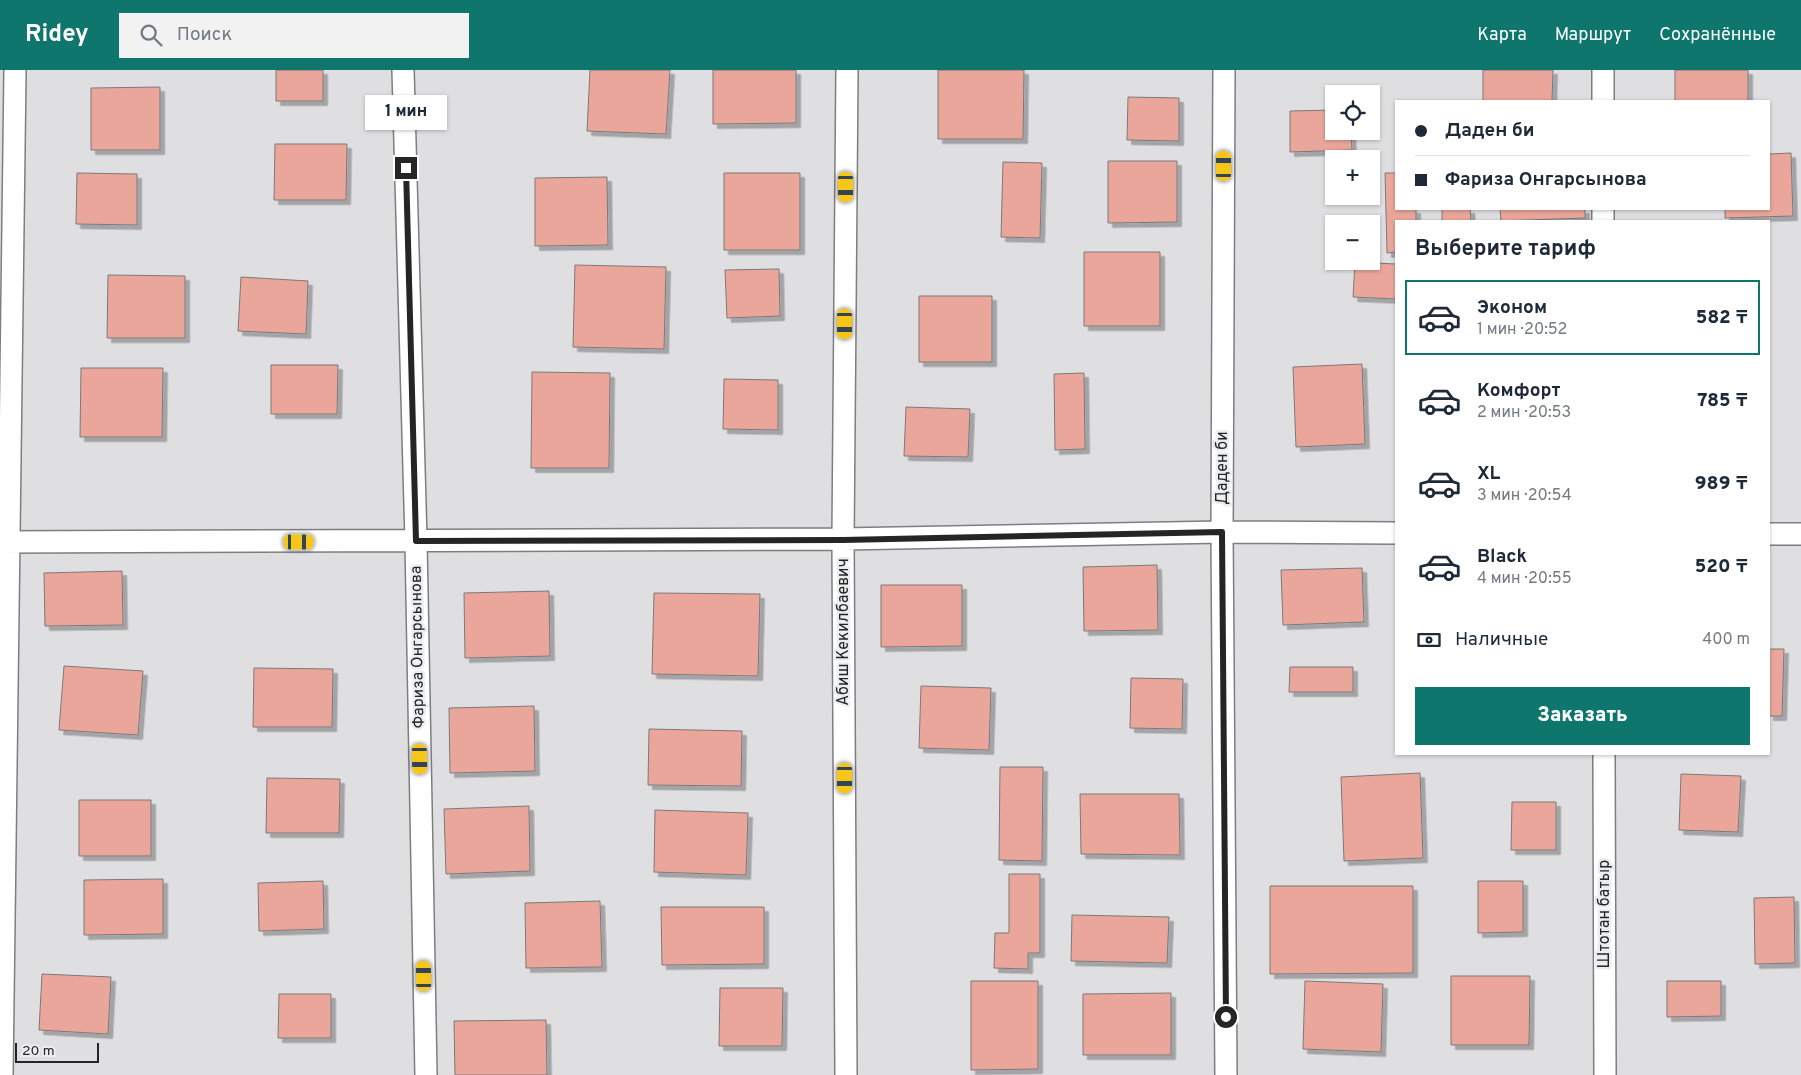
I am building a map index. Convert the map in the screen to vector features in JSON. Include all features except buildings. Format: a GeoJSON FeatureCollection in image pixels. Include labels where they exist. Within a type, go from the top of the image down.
{"type":"FeatureCollection","features":[{"type":"Feature","properties":{"kind":"street"},"geometry":{"type":"LineString","coordinates":[[2,1075],[4,542],[15,70]]}},
{"type":"Feature","properties":{"kind":"street","name":"Фариза Онгарсынова"},"geometry":{"type":"LineString","coordinates":[[403,70],[416,541],[426,1075]]}},
{"type":"Feature","properties":{"kind":"street","name":"Абиш Кекилбаевич"},"geometry":{"type":"LineString","coordinates":[[846,1075],[843,540],[847,70]]}},
{"type":"Feature","properties":{"kind":"street","name":"Даден би"},"geometry":{"type":"LineString","coordinates":[[1224,70],[1222,532],[1226,1075]]}},
{"type":"Feature","properties":{"kind":"street"},"geometry":{"type":"LineString","coordinates":[[1603,70],[1603,100]]}},
{"type":"Feature","properties":{"kind":"street"},"geometry":{"type":"LineString","coordinates":[[4,542],[843,540],[1222,532],[1395,533]]}},
{"type":"Feature","properties":{"kind":"street"},"geometry":{"type":"LineString","coordinates":[[1770,534],[1801,534]]}},
{"type":"Feature","properties":{"kind":"street","name":"Штотан батыр"},"geometry":{"type":"LineString","coordinates":[[1604,755],[1605,1075]]}},
{"type":"Feature","properties":{"kind":"route"},"geometry":{"type":"LineString","coordinates":[[406,168],[416,541],[843,540],[1222,532],[1226,1017]]}}]}
